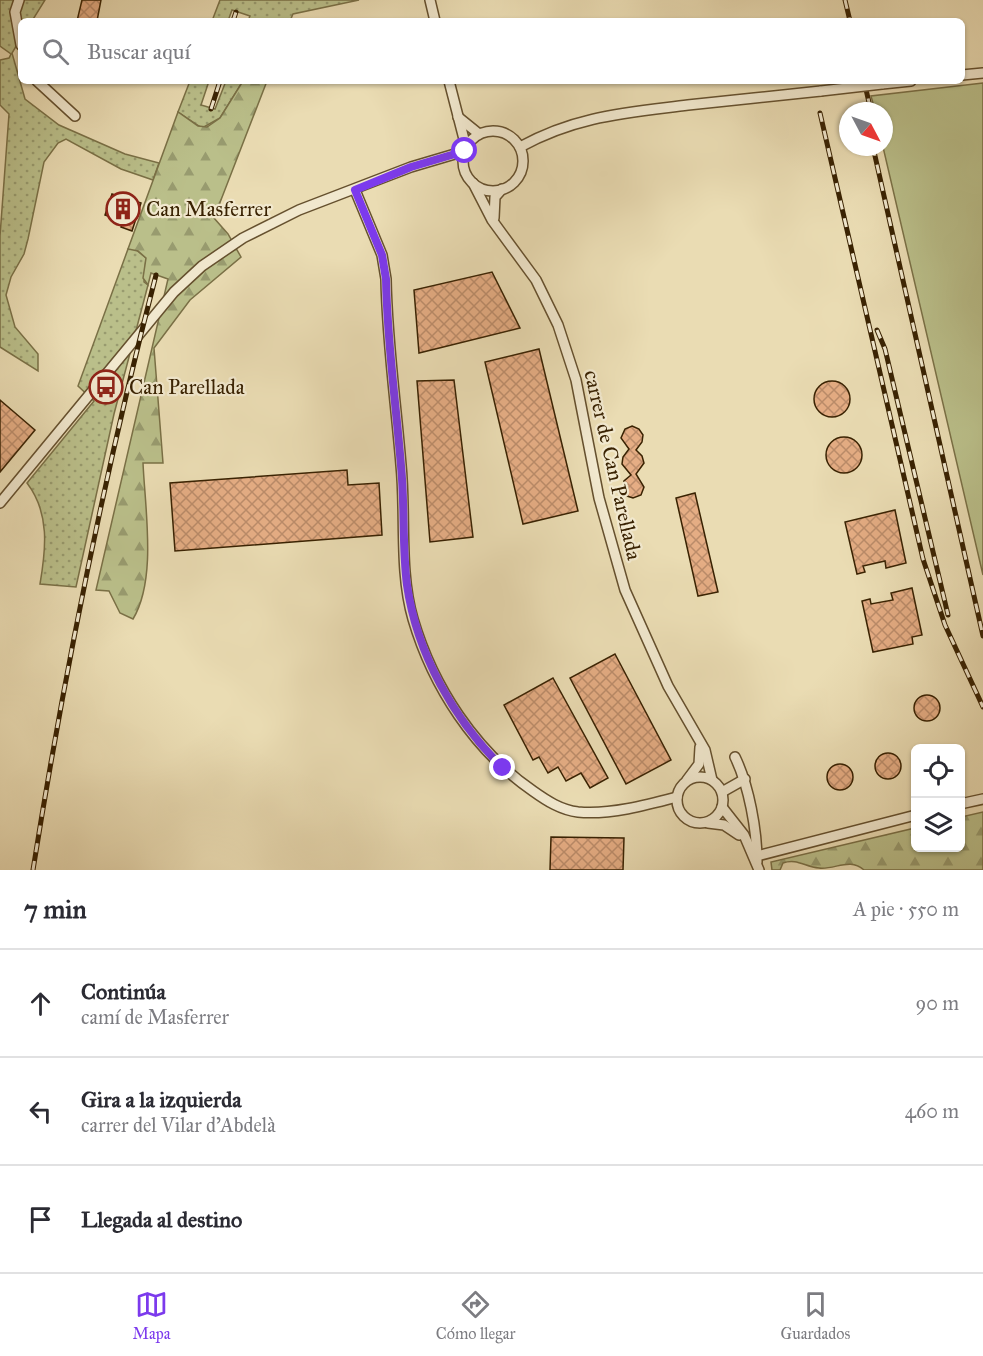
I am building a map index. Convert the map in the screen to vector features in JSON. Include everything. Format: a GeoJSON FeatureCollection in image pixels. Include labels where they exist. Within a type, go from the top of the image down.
{"type":"FeatureCollection","features":[{"type":"Feature","properties":{"kind":"street"},"geometry":{"type":"LineString","coordinates":[[18,28],[15,12],[19,0]]}},
{"type":"Feature","properties":{"kind":"street"},"geometry":{"type":"LineString","coordinates":[[430,0],[434,18]]}},
{"type":"Feature","properties":{"kind":"street"},"geometry":{"type":"LineString","coordinates":[[965,75],[983,73]]}},
{"type":"Feature","properties":{"kind":"street"},"geometry":{"type":"LineString","coordinates":[[40,84],[75,116]]}},
{"type":"Feature","properties":{"kind":"street"},"geometry":{"type":"LineString","coordinates":[[0,503],[174,292],[202,266],[252,233],[299,210],[465,149],[479,134],[498,131],[507,134],[520,147],[522,167],[518,177],[502,189],[492,191],[473,183],[463,166],[465,149],[450,84]]}},
{"type":"Feature","properties":{"kind":"street"},"geometry":{"type":"LineString","coordinates":[[520,147],[549,131],[584,119],[624,112],[882,84]]}},
{"type":"Feature","properties":{"kind":"street"},"geometry":{"type":"LineString","coordinates":[[456,115],[479,134]]}},
{"type":"Feature","properties":{"kind":"street"},"geometry":{"type":"LineString","coordinates":[[430,162],[463,166]]}},
{"type":"Feature","properties":{"kind":"street","name":"carrer de Can Parellada"},"geometry":{"type":"LineString","coordinates":[[473,183],[502,236],[536,280],[558,325],[576,380],[599,498],[625,590],[668,686],[699,739],[712,780]]}},
{"type":"Feature","properties":{"kind":"street","name":"carrer de Can Parellada"},"geometry":{"type":"LineString","coordinates":[[502,189],[495,197],[493,209],[494,220],[502,236]]}},
{"type":"Feature","properties":{"kind":"street"},"geometry":{"type":"LineString","coordinates":[[355,190],[382,255],[386,279],[402,478],[407,582],[413,619],[453,707],[478,743],[503,768],[546,800],[578,812],[601,812],[677,797]]}},
{"type":"Feature","properties":{"kind":"street"},"geometry":{"type":"LineString","coordinates":[[680,812],[677,797],[699,764],[699,739]]}},
{"type":"Feature","properties":{"kind":"street"},"geometry":{"type":"LineString","coordinates":[[735,757],[746,779],[758,863]]}},
{"type":"Feature","properties":{"kind":"street"},"geometry":{"type":"LineString","coordinates":[[684,784],[697,777],[712,780],[722,792],[722,807],[758,863]]}},
{"type":"Feature","properties":{"kind":"street"},"geometry":{"type":"LineString","coordinates":[[722,792],[746,779]]}},
{"type":"Feature","properties":{"kind":"street"},"geometry":{"type":"LineString","coordinates":[[965,803],[983,799]]}},
{"type":"Feature","properties":{"kind":"street"},"geometry":{"type":"LineString","coordinates":[[648,804],[671,806],[691,822],[724,825],[734,830],[750,848]]}},
{"type":"Feature","properties":{"kind":"street"},"geometry":{"type":"LineString","coordinates":[[706,823],[713,820],[722,807]]}},
{"type":"Feature","properties":{"kind":"street"},"geometry":{"type":"LineString","coordinates":[[758,863],[911,816]]}},
{"type":"Feature","properties":{"kind":"green space"},"geometry":{"type":"Polygon","coordinates":[[[0,0],[45,0],[34,18],[18,18],[18,43],[12,53],[18,74],[18,84],[21,84],[25,99],[59,125],[125,154],[159,163],[153,180],[121,169],[66,139],[58,143],[44,162],[24,254],[11,277],[6,295],[15,327],[38,354],[38,371],[0,347],[0,236],[9,114],[0,105],[0,60],[9,58],[11,54],[0,46],[0,0]]]}},
{"type":"Feature","properties":{"kind":"green space"},"geometry":{"type":"Polygon","coordinates":[[[220,0],[359,0],[293,14],[291,18],[249,18],[250,16],[232,10],[229,18],[213,18],[220,0]]]}},
{"type":"Feature","properties":{"kind":"green space"},"geometry":{"type":"Polygon","coordinates":[[[983,83],[983,575],[885,156],[893,156],[893,102],[873,102],[871,96],[983,83]]]}},
{"type":"Feature","properties":{"kind":"green space"},"geometry":{"type":"Polygon","coordinates":[[[189,84],[208,84],[201,105],[215,109],[225,84],[241,84],[220,118],[202,128],[178,112],[189,84]]]}},
{"type":"Feature","properties":{"kind":"green space"},"geometry":{"type":"Polygon","coordinates":[[[241,84],[266,84],[214,218],[228,234],[241,257],[190,300],[154,348],[163,463],[143,463],[148,543],[147,564],[145,584],[133,619],[120,613],[109,591],[96,590],[168,279],[151,273],[148,285],[143,278],[146,258],[138,251],[128,249],[178,112],[198,126],[207,127],[220,118],[241,84]]]}},
{"type":"Feature","properties":{"kind":"green space"},"geometry":{"type":"Polygon","coordinates":[[[134,248],[146,258],[144,282],[148,285],[114,414],[76,587],[40,584],[45,545],[43,519],[40,507],[27,483],[94,401],[78,386],[128,249],[134,248]]]}},
{"type":"Feature","properties":{"kind":"green space"},"geometry":{"type":"Polygon","coordinates":[[[983,812],[983,870],[864,870],[853,864],[819,868],[788,862],[783,863],[780,870],[772,870],[771,862],[911,829],[911,852],[965,852],[965,816],[983,812]]]}},
{"type":"Feature","properties":{"kind":"building"},"geometry":{"type":"Polygon","coordinates":[[[82,0],[101,0],[98,18],[78,18],[82,0]]]}},
{"type":"Feature","properties":{"kind":"building","name":"Can Masferrer"},"geometry":{"type":"Polygon","coordinates":[[[112,194],[141,203],[132,231],[121,227],[123,221],[105,215],[112,194]]]}},
{"type":"Feature","properties":{"kind":"building"},"geometry":{"type":"Polygon","coordinates":[[[492,272],[520,328],[419,353],[414,290],[492,272]]]}},
{"type":"Feature","properties":{"kind":"building"},"geometry":{"type":"Polygon","coordinates":[[[539,349],[578,511],[523,524],[485,362],[539,349]]]}},
{"type":"Feature","properties":{"kind":"building"},"geometry":{"type":"Polygon","coordinates":[[[454,380],[473,537],[430,542],[417,381],[454,380]]]}},
{"type":"Feature","properties":{"kind":"building"},"geometry":{"type":"Polygon","coordinates":[[[832,381],[845,386],[850,399],[845,412],[832,417],[819,412],[814,399],[819,386],[832,381]]]}},
{"type":"Feature","properties":{"kind":"building"},"geometry":{"type":"Polygon","coordinates":[[[0,400],[35,430],[0,472],[0,400]]]}},
{"type":"Feature","properties":{"kind":"building"},"geometry":{"type":"Polygon","coordinates":[[[632,426],[639,429],[643,435],[642,442],[636,450],[642,456],[644,463],[636,474],[644,487],[641,495],[633,498],[627,496],[623,490],[624,481],[631,475],[622,464],[623,457],[629,449],[621,438],[625,429],[632,426]]]}},
{"type":"Feature","properties":{"kind":"building"},"geometry":{"type":"Polygon","coordinates":[[[844,437],[857,442],[862,455],[857,468],[844,473],[831,468],[826,455],[831,442],[844,437]]]}},
{"type":"Feature","properties":{"kind":"building"},"geometry":{"type":"Polygon","coordinates":[[[347,470],[348,485],[379,483],[382,535],[175,551],[170,483],[347,470]]]}},
{"type":"Feature","properties":{"kind":"building"},"geometry":{"type":"Polygon","coordinates":[[[695,493],[718,592],[698,596],[676,498],[695,493]]]}},
{"type":"Feature","properties":{"kind":"building"},"geometry":{"type":"Polygon","coordinates":[[[895,510],[906,563],[886,568],[885,561],[863,566],[865,572],[857,574],[845,522],[895,510]]]}},
{"type":"Feature","properties":{"kind":"building"},"geometry":{"type":"Polygon","coordinates":[[[912,588],[922,635],[912,637],[913,644],[873,652],[862,601],[870,599],[871,604],[893,600],[891,593],[912,588]]]}},
{"type":"Feature","properties":{"kind":"building"},"geometry":{"type":"Polygon","coordinates":[[[615,654],[671,760],[626,784],[570,678],[615,654]]]}},
{"type":"Feature","properties":{"kind":"building"},"geometry":{"type":"Polygon","coordinates":[[[553,678],[608,778],[590,788],[581,773],[566,781],[558,767],[548,773],[539,757],[533,760],[504,705],[553,678]]]}},
{"type":"Feature","properties":{"kind":"building"},"geometry":{"type":"Polygon","coordinates":[[[927,695],[936,699],[940,708],[936,717],[927,721],[918,717],[914,708],[918,699],[927,695]]]}},
{"type":"Feature","properties":{"kind":"building"},"geometry":{"type":"Polygon","coordinates":[[[888,753],[897,757],[901,766],[897,775],[888,779],[879,775],[875,766],[879,757],[888,753]]]}},
{"type":"Feature","properties":{"kind":"building"},"geometry":{"type":"Polygon","coordinates":[[[840,764],[849,768],[853,777],[849,786],[840,790],[831,786],[827,777],[831,768],[840,764]]]}},
{"type":"Feature","properties":{"kind":"building"},"geometry":{"type":"Polygon","coordinates":[[[551,837],[624,838],[623,870],[550,870],[551,837]]]}},
{"type":"Feature","properties":{"kind":"railway"},"geometry":{"type":"LineString","coordinates":[[845,0],[849,18]]}},
{"type":"Feature","properties":{"kind":"railway"},"geometry":{"type":"LineString","coordinates":[[234,18],[236,12]]}},
{"type":"Feature","properties":{"kind":"railway"},"geometry":{"type":"LineString","coordinates":[[211,109],[219,84]]}},
{"type":"Feature","properties":{"kind":"railway"},"geometry":{"type":"LineString","coordinates":[[865,84],[869,102]]}},
{"type":"Feature","properties":{"kind":"railway"},"geometry":{"type":"LineString","coordinates":[[820,113],[923,559],[945,625],[983,707]]}},
{"type":"Feature","properties":{"kind":"railway"},"geometry":{"type":"LineString","coordinates":[[875,156],[983,636]]}},
{"type":"Feature","properties":{"kind":"railway"},"geometry":{"type":"LineString","coordinates":[[33,870],[87,571],[156,275]]}},
{"type":"Feature","properties":{"kind":"railway"},"geometry":{"type":"LineString","coordinates":[[877,330],[885,349],[948,615]]}},
{"type":"Feature","properties":{"kind":"place","name":"Can Masferrer"},"geometry":{"type":"Point","coordinates":[123,209]}},
{"type":"Feature","properties":{"kind":"place","name":"Can Parellada"},"geometry":{"type":"Point","coordinates":[106,387]}},
{"type":"Feature","properties":{"kind":"route"},"geometry":{"type":"LineString","coordinates":[[465,151],[411,167],[355,190],[382,255],[386,279],[402,478],[407,582],[413,619],[453,707],[478,743],[503,768]]}}]}
